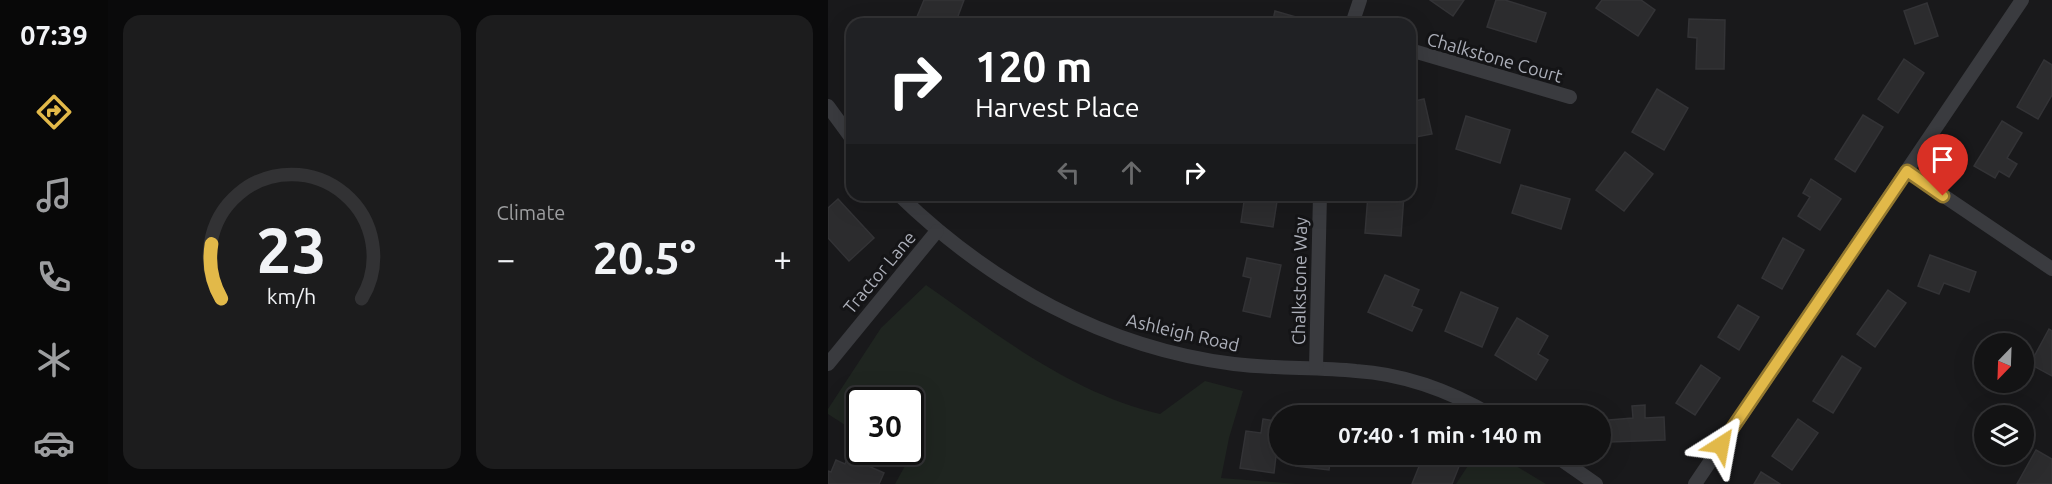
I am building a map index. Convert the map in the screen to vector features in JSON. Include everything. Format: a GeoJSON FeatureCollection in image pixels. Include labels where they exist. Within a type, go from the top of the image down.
{"type":"FeatureCollection","features":[{"type":"Feature","properties":{"kind":"street"},"geometry":{"type":"LineString","coordinates":[[1354,18],[1360,0]]}},
{"type":"Feature","properties":{"kind":"street"},"geometry":{"type":"LineString","coordinates":[[1695,484],[1907,171],[2015,2]]}},
{"type":"Feature","properties":{"kind":"street","name":"Chalkstone Court"},"geometry":{"type":"LineString","coordinates":[[1416,52],[1570,98]]}},
{"type":"Feature","properties":{"kind":"street"},"geometry":{"type":"LineString","coordinates":[[828,106],[846,131]]}},
{"type":"Feature","properties":{"kind":"street"},"geometry":{"type":"LineString","coordinates":[[1907,171],[2052,269]]}},
{"type":"Feature","properties":{"kind":"street","name":"Ashleigh Road"},"geometry":{"type":"LineString","coordinates":[[906,201],[937,231],[1017,288],[1061,312],[1108,332],[1160,349],[1209,360],[1258,366],[1316,368],[1389,375],[1434,387],[1471,405]]}},
{"type":"Feature","properties":{"kind":"street","name":"Chalkstone Way"},"geometry":{"type":"LineString","coordinates":[[1316,368],[1320,201]]}},
{"type":"Feature","properties":{"kind":"street","name":"Tractor Lane"},"geometry":{"type":"LineString","coordinates":[[828,364],[937,231]]}},
{"type":"Feature","properties":{"kind":"street"},"geometry":{"type":"LineString","coordinates":[[1569,465],[1596,484]]}},
{"type":"Feature","properties":{"kind":"shaded area"},"geometry":{"type":"Polygon","coordinates":[[[926,285],[1037,361],[1096,392],[1127,405],[1160,414],[1205,381],[1243,391],[1229,438],[1221,478],[1297,484],[895,484],[905,465],[924,465],[924,387],[846,387],[846,426],[828,414],[828,409],[881,328],[926,285]]]}},
{"type":"Feature","properties":{"kind":"shaded area"},"geometry":{"type":"Polygon","coordinates":[[[1468,465],[1515,465],[1546,484],[1456,484],[1468,465]]]}},
{"type":"Feature","properties":{"kind":"building"},"geometry":{"type":"Polygon","coordinates":[[[924,0],[964,0],[957,18],[916,18],[924,0]]]}},
{"type":"Feature","properties":{"kind":"building"},"geometry":{"type":"Polygon","coordinates":[[[1430,0],[1464,0],[1453,16],[1430,0]]]}},
{"type":"Feature","properties":{"kind":"building"},"geometry":{"type":"Polygon","coordinates":[[[1496,0],[1505,0],[1546,13],[1536,42],[1487,27],[1496,0]]]}},
{"type":"Feature","properties":{"kind":"building"},"geometry":{"type":"Polygon","coordinates":[[[1602,0],[1641,0],[1655,10],[1638,36],[1596,8],[1602,0]]]}},
{"type":"Feature","properties":{"kind":"building"},"geometry":{"type":"Polygon","coordinates":[[[1927,3],[1938,36],[1915,44],[1904,11],[1927,3]]]}},
{"type":"Feature","properties":{"kind":"building"},"geometry":{"type":"Polygon","coordinates":[[[1275,11],[1300,18],[1273,18],[1275,11]]]}},
{"type":"Feature","properties":{"kind":"building"},"geometry":{"type":"Polygon","coordinates":[[[1689,19],[1725,20],[1724,69],[1696,69],[1697,38],[1688,37],[1689,19]]]}},
{"type":"Feature","properties":{"kind":"building"},"geometry":{"type":"Polygon","coordinates":[[[1904,59],[1924,73],[1898,113],[1878,99],[1904,59]]]}},
{"type":"Feature","properties":{"kind":"building"},"geometry":{"type":"Polygon","coordinates":[[[2044,60],[2052,65],[2052,95],[2038,119],[2017,107],[2044,60]]]}},
{"type":"Feature","properties":{"kind":"building"},"geometry":{"type":"Polygon","coordinates":[[[1657,89],[1688,108],[1664,150],[1632,132],[1657,89]]]}},
{"type":"Feature","properties":{"kind":"building"},"geometry":{"type":"Polygon","coordinates":[[[1424,99],[1432,134],[1416,137],[1416,101],[1424,99]]]}},
{"type":"Feature","properties":{"kind":"building"},"geometry":{"type":"Polygon","coordinates":[[[1863,115],[1883,127],[1855,172],[1835,159],[1863,115]]]}},
{"type":"Feature","properties":{"kind":"building"},"geometry":{"type":"Polygon","coordinates":[[[1466,116],[1510,130],[1500,163],[1456,149],[1466,116]]]}},
{"type":"Feature","properties":{"kind":"building"},"geometry":{"type":"Polygon","coordinates":[[[2002,121],[2022,133],[2007,158],[2017,164],[2009,177],[1999,171],[1995,178],[1974,166],[2002,121]]]}},
{"type":"Feature","properties":{"kind":"building"},"geometry":{"type":"Polygon","coordinates":[[[1625,152],[1653,174],[1624,211],[1596,190],[1625,152]]]}},
{"type":"Feature","properties":{"kind":"building"},"geometry":{"type":"Polygon","coordinates":[[[1811,179],[1841,199],[1820,230],[1798,216],[1810,197],[1803,193],[1811,179]]]}},
{"type":"Feature","properties":{"kind":"building"},"geometry":{"type":"Polygon","coordinates":[[[1521,185],[1570,199],[1561,229],[1512,213],[1521,185]]]}},
{"type":"Feature","properties":{"kind":"building"},"geometry":{"type":"Polygon","coordinates":[[[838,199],[874,238],[849,261],[828,238],[828,208],[838,199]]]}},
{"type":"Feature","properties":{"kind":"building"},"geometry":{"type":"Polygon","coordinates":[[[1244,201],[1277,201],[1273,227],[1241,222],[1244,201]]]}},
{"type":"Feature","properties":{"kind":"building"},"geometry":{"type":"Polygon","coordinates":[[[1368,201],[1404,201],[1401,236],[1365,233],[1368,201]]]}},
{"type":"Feature","properties":{"kind":"building"},"geometry":{"type":"Polygon","coordinates":[[[1783,238],[1804,250],[1782,289],[1762,278],[1783,238]]]}},
{"type":"Feature","properties":{"kind":"building"},"geometry":{"type":"Polygon","coordinates":[[[1930,255],[1976,272],[1969,292],[1944,283],[1939,294],[1918,286],[1930,255]]]}},
{"type":"Feature","properties":{"kind":"building"},"geometry":{"type":"Polygon","coordinates":[[[1247,258],[1281,265],[1270,317],[1243,311],[1251,278],[1243,276],[1247,258]]]}},
{"type":"Feature","properties":{"kind":"building"},"geometry":{"type":"Polygon","coordinates":[[[1385,275],[1419,290],[1412,306],[1422,310],[1412,331],[1368,312],[1385,275]]]}},
{"type":"Feature","properties":{"kind":"building"},"geometry":{"type":"Polygon","coordinates":[[[1888,290],[1906,303],[1875,347],[1857,334],[1888,290]]]}},
{"type":"Feature","properties":{"kind":"building"},"geometry":{"type":"Polygon","coordinates":[[[1461,292],[1498,308],[1482,347],[1445,331],[1461,292]]]}},
{"type":"Feature","properties":{"kind":"building"},"geometry":{"type":"Polygon","coordinates":[[[1738,305],[1759,317],[1739,350],[1718,337],[1738,305]]]}},
{"type":"Feature","properties":{"kind":"building"},"geometry":{"type":"Polygon","coordinates":[[[1517,318],[1548,336],[1538,354],[1548,360],[1536,380],[1495,355],[1517,318]]]}},
{"type":"Feature","properties":{"kind":"building"},"geometry":{"type":"Polygon","coordinates":[[[2049,329],[2052,331],[2052,376],[2034,366],[2034,357],[2049,329]]]}},
{"type":"Feature","properties":{"kind":"building"},"geometry":{"type":"Polygon","coordinates":[[[1842,356],[1861,368],[1833,413],[1813,401],[1842,356]]]}},
{"type":"Feature","properties":{"kind":"building"},"geometry":{"type":"Polygon","coordinates":[[[1701,365],[1720,378],[1695,415],[1676,403],[1701,365]]]}},
{"type":"Feature","properties":{"kind":"building"},"geometry":{"type":"Polygon","coordinates":[[[1645,405],[1645,418],[1664,417],[1665,440],[1611,442],[1611,420],[1633,418],[1632,406],[1645,405]]]}},
{"type":"Feature","properties":{"kind":"building"},"geometry":{"type":"Polygon","coordinates":[[[1263,419],[1269,420],[1269,465],[1275,465],[1274,473],[1240,468],[1246,431],[1261,433],[1263,419]]]}},
{"type":"Feature","properties":{"kind":"building"},"geometry":{"type":"Polygon","coordinates":[[[1798,419],[1818,433],[1792,470],[1772,456],[1798,419]]]}},
{"type":"Feature","properties":{"kind":"building"},"geometry":{"type":"Polygon","coordinates":[[[2036,450],[2052,459],[2052,484],[2017,484],[2028,465],[2034,465],[2036,450]]]}},
{"type":"Feature","properties":{"kind":"building"},"geometry":{"type":"Polygon","coordinates":[[[836,460],[845,464],[846,462],[846,465],[866,465],[884,473],[879,484],[828,484],[828,471],[831,472],[836,460]]]}},
{"type":"Feature","properties":{"kind":"building"},"geometry":{"type":"Polygon","coordinates":[[[1296,465],[1330,465],[1329,470],[1296,465]]]}},
{"type":"Feature","properties":{"kind":"building"},"geometry":{"type":"Polygon","coordinates":[[[1420,465],[1460,465],[1452,484],[1412,484],[1420,465]]]}},
{"type":"Feature","properties":{"kind":"building"},"geometry":{"type":"Polygon","coordinates":[[[1761,472],[1780,484],[1754,484],[1761,472]]]}},
{"type":"Feature","properties":{"kind":"route"},"geometry":{"type":"LineString","coordinates":[[1721,445],[1907,171],[1943,196]]}}]}
